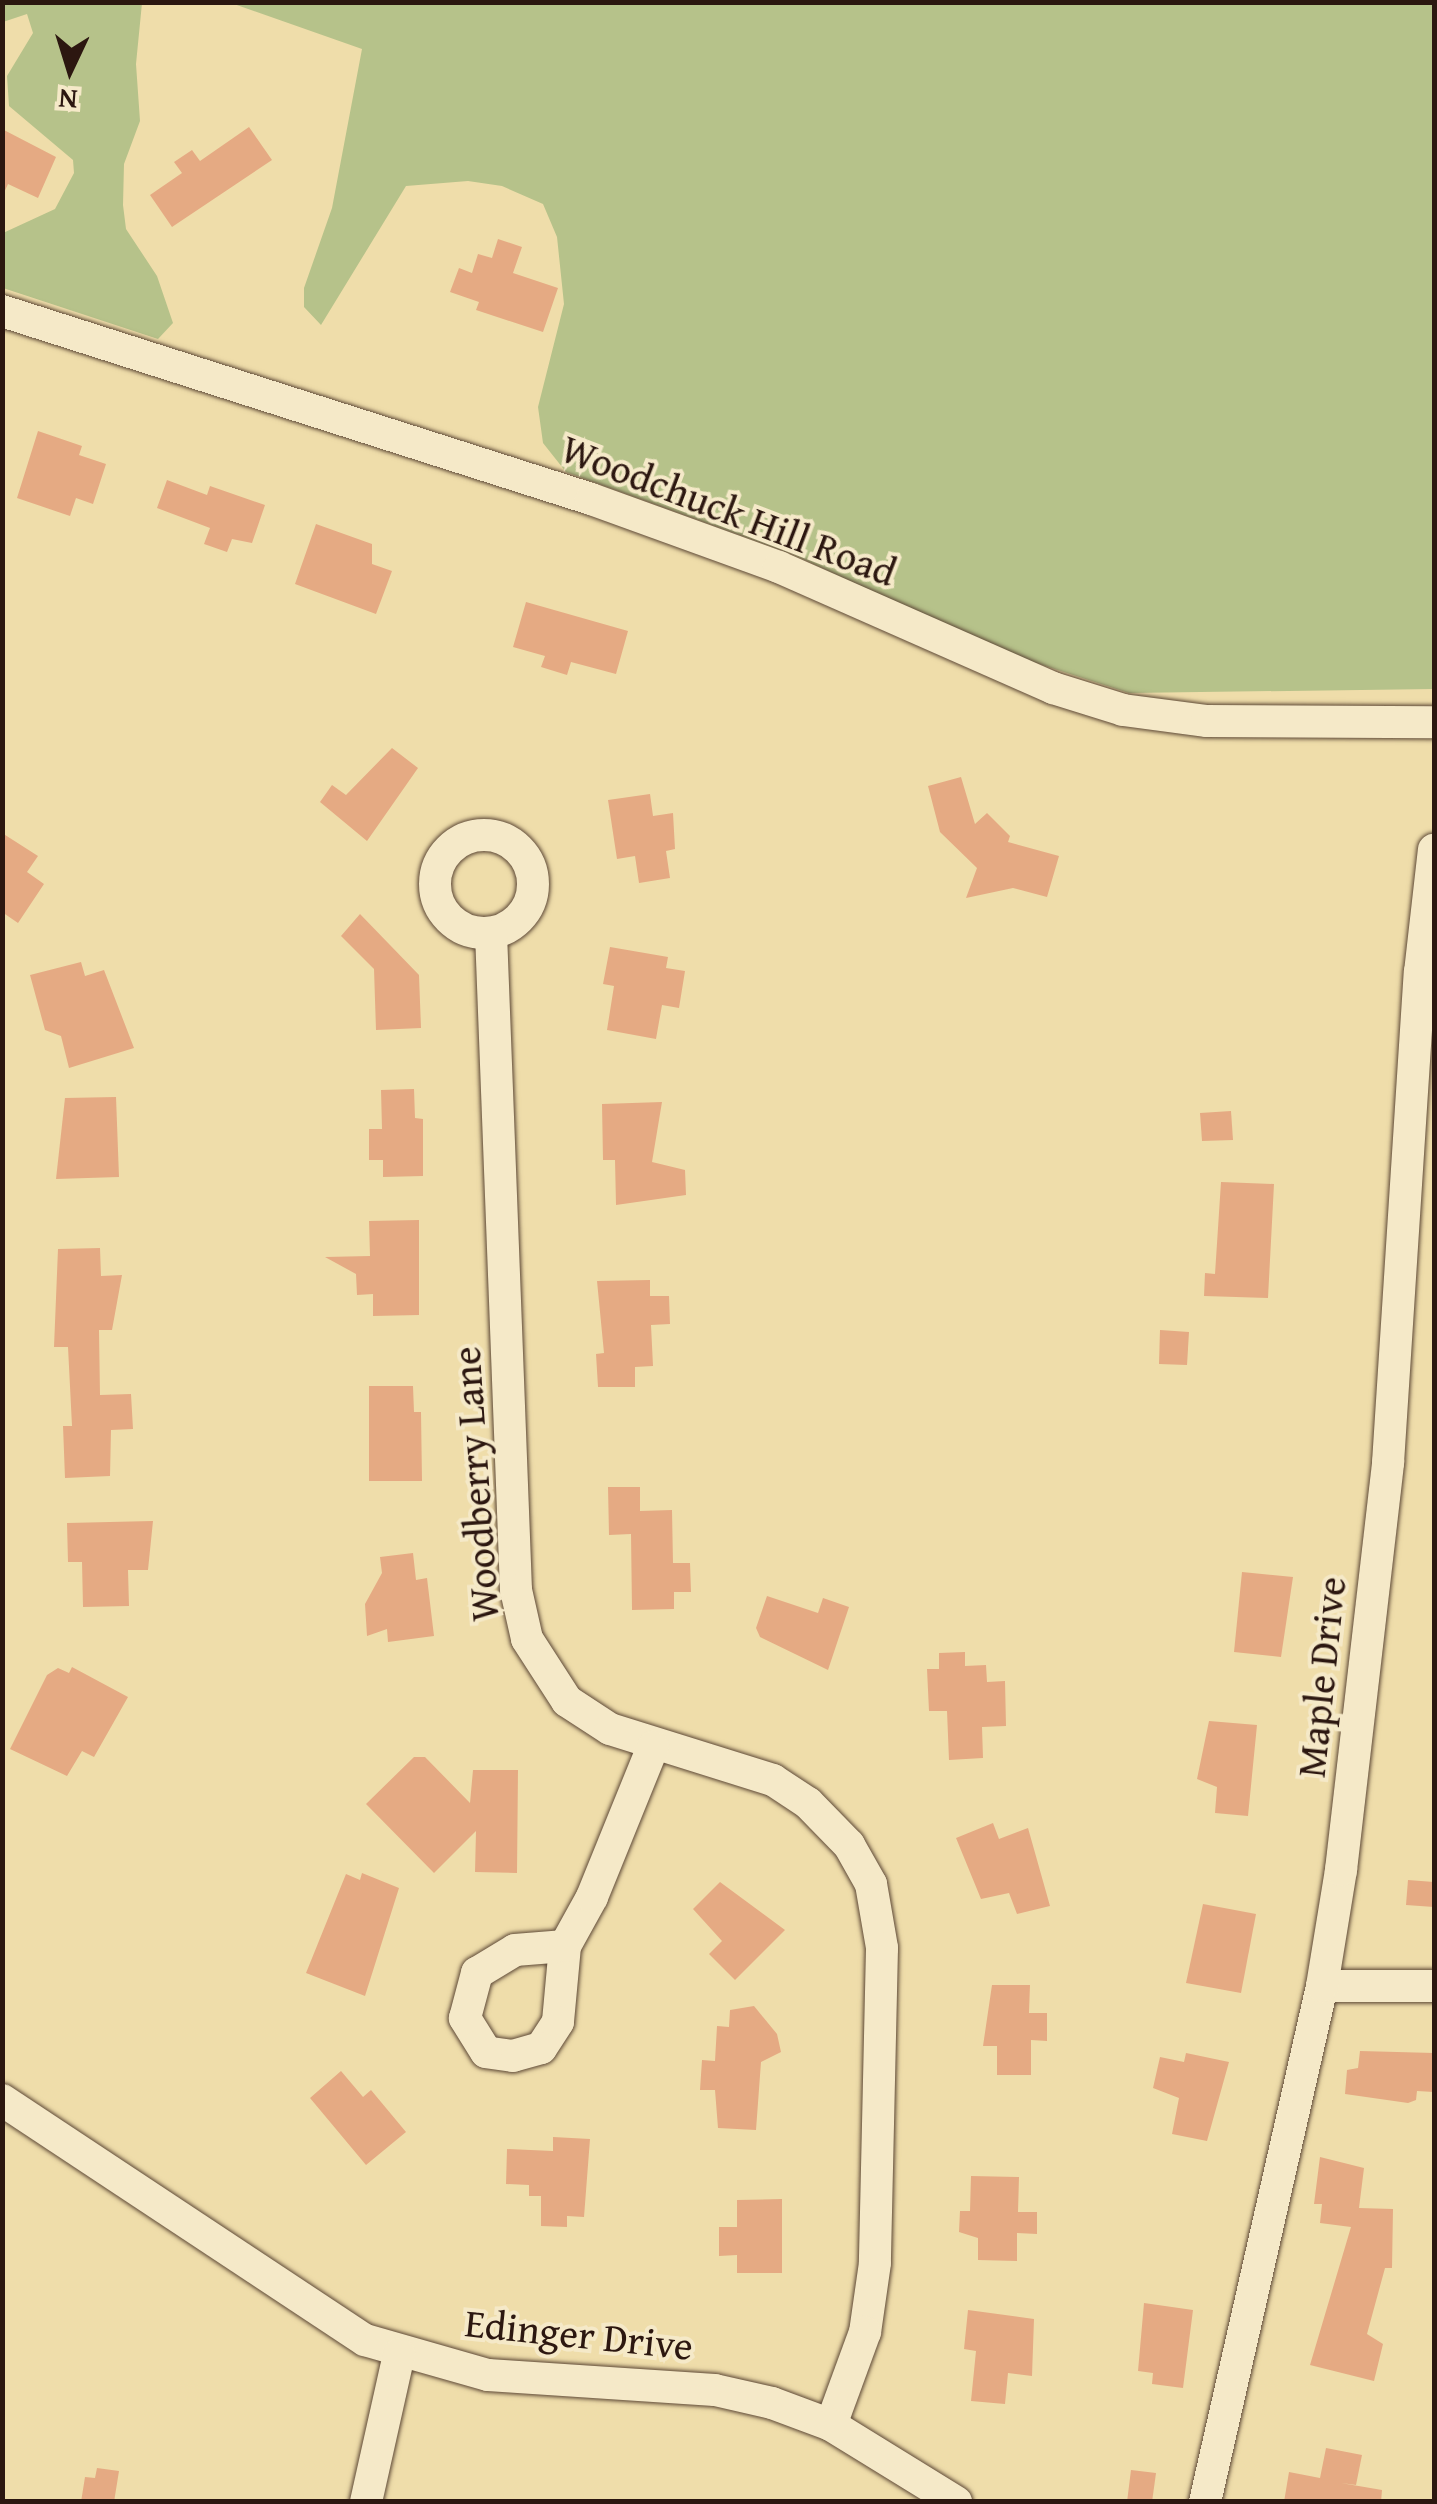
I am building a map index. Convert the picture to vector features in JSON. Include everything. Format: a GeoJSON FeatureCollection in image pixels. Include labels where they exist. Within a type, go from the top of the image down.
{"type":"FeatureCollection","features":[{"type":"Feature","properties":{"kind":"street","name":"Woodchuck Hill Road"},"geometry":{"type":"LineString","coordinates":[[2,311],[591,500],[779,567],[1052,688],[1123,710],[1207,721],[1434,722]]}},
{"type":"Feature","properties":{"kind":"street","name":"Maple Drive"},"geometry":{"type":"LineString","coordinates":[[1205,2502],[1322,1986],[1388,1464],[1420,972],[1434,850]]}},
{"type":"Feature","properties":{"kind":"street","name":"Woodberry Lane"},"geometry":{"type":"LineString","coordinates":[[491,933],[516,1590],[527,1639],[567,1700],[610,1729],[653,1746],[773,1780],[808,1803],[850,1844],[872,1884],[882,1948],[875,2263],[864,2332],[831,2425]]}},
{"type":"Feature","properties":{"kind":"street"},"geometry":{"type":"LineString","coordinates":[[565,1946],[592,1897],[653,1746]]}},
{"type":"Feature","properties":{"kind":"street"},"geometry":{"type":"LineString","coordinates":[[1322,1986],[1434,1986]]}},
{"type":"Feature","properties":{"kind":"street","name":"Edinger Drive"},"geometry":{"type":"LineString","coordinates":[[2,2100],[365,2340],[399,2354],[488,2374],[714,2390],[831,2425],[956,2502]]}},
{"type":"Feature","properties":{"kind":"street"},"geometry":{"type":"LineString","coordinates":[[366,2502],[399,2354]]}},
{"type":"Feature","properties":{"kind":"green space"},"geometry":{"type":"Polygon","coordinates":[[[3,2],[142,3],[136,64],[140,121],[124,164],[123,205],[126,229],[157,276],[173,323],[158,339],[3,288],[3,233],[55,209],[74,173],[73,160],[9,106],[7,76],[33,33],[27,14],[3,22],[3,2]]]}},
{"type":"Feature","properties":{"kind":"green space"},"geometry":{"type":"Polygon","coordinates":[[[231,3],[1434,3],[1434,689],[1129,693],[1005,653],[792,554],[566,472],[543,443],[538,407],[564,304],[557,237],[543,204],[502,186],[468,181],[406,186],[321,325],[304,307],[304,288],[332,208],[362,49],[231,3]]]}},
{"type":"Feature","properties":{"kind":"building"},"geometry":{"type":"Polygon","coordinates":[[[249,127],[272,160],[172,227],[150,195],[182,173],[174,162],[192,150],[200,161],[249,127]]]}},
{"type":"Feature","properties":{"kind":"building"},"geometry":{"type":"Polygon","coordinates":[[[2,129],[56,157],[38,198],[8,184],[2,197],[2,129]]]}},
{"type":"Feature","properties":{"kind":"building"},"geometry":{"type":"Polygon","coordinates":[[[498,239],[522,247],[513,273],[558,288],[543,332],[476,310],[479,302],[450,292],[459,268],[472,273],[478,254],[492,258],[498,239]]]}},
{"type":"Feature","properties":{"kind":"building"},"geometry":{"type":"Polygon","coordinates":[[[38,431],[82,446],[79,455],[106,464],[93,504],[76,498],[70,516],[17,498],[38,431]]]}},
{"type":"Feature","properties":{"kind":"building"},"geometry":{"type":"Polygon","coordinates":[[[167,480],[207,495],[210,486],[265,505],[252,543],[232,539],[227,552],[204,544],[210,528],[157,508],[167,480]]]}},
{"type":"Feature","properties":{"kind":"building"},"geometry":{"type":"Polygon","coordinates":[[[316,524],[372,544],[372,564],[392,571],[376,614],[295,584],[316,524]]]}},
{"type":"Feature","properties":{"kind":"building"},"geometry":{"type":"Polygon","coordinates":[[[526,602],[628,631],[616,674],[571,662],[567,675],[541,667],[545,656],[513,647],[526,602]]]}},
{"type":"Feature","properties":{"kind":"building"},"geometry":{"type":"Polygon","coordinates":[[[392,748],[418,768],[367,841],[320,802],[332,785],[346,795],[392,748]]]}},
{"type":"Feature","properties":{"kind":"building"},"geometry":{"type":"Polygon","coordinates":[[[961,777],[975,824],[987,813],[1010,836],[1008,842],[1059,856],[1047,897],[1013,888],[966,898],[977,868],[940,832],[928,786],[961,777]]]}},
{"type":"Feature","properties":{"kind":"building"},"geometry":{"type":"Polygon","coordinates":[[[650,794],[653,816],[673,813],[675,849],[666,851],[670,878],[639,883],[635,856],[617,859],[608,800],[650,794]]]}},
{"type":"Feature","properties":{"kind":"building"},"geometry":{"type":"Polygon","coordinates":[[[2,833],[38,856],[27,872],[44,884],[18,923],[2,912],[2,833]]]}},
{"type":"Feature","properties":{"kind":"building"},"geometry":{"type":"Polygon","coordinates":[[[360,914],[419,975],[421,1028],[376,1030],[374,969],[341,936],[360,914]]]}},
{"type":"Feature","properties":{"kind":"building"},"geometry":{"type":"Polygon","coordinates":[[[610,947],[668,957],[666,968],[685,971],[679,1008],[662,1005],[656,1039],[607,1030],[614,986],[603,984],[610,947]]]}},
{"type":"Feature","properties":{"kind":"building"},"geometry":{"type":"Polygon","coordinates":[[[81,962],[85,976],[104,970],[134,1048],[69,1068],[61,1036],[45,1030],[30,975],[81,962]]]}},
{"type":"Feature","properties":{"kind":"building"},"geometry":{"type":"Polygon","coordinates":[[[414,1089],[415,1118],[423,1119],[423,1176],[383,1177],[383,1160],[369,1160],[369,1129],[382,1129],[381,1090],[414,1089]]]}},
{"type":"Feature","properties":{"kind":"building"},"geometry":{"type":"Polygon","coordinates":[[[116,1097],[119,1177],[56,1179],[65,1098],[116,1097]]]}},
{"type":"Feature","properties":{"kind":"building"},"geometry":{"type":"Polygon","coordinates":[[[662,1102],[652,1162],[685,1170],[686,1195],[616,1205],[615,1160],[603,1160],[602,1104],[662,1102]]]}},
{"type":"Feature","properties":{"kind":"building"},"geometry":{"type":"Polygon","coordinates":[[[1231,1111],[1233,1140],[1202,1141],[1200,1113],[1231,1111]]]}},
{"type":"Feature","properties":{"kind":"building"},"geometry":{"type":"Polygon","coordinates":[[[1221,1182],[1274,1184],[1268,1298],[1204,1296],[1205,1273],[1215,1274],[1221,1182]]]}},
{"type":"Feature","properties":{"kind":"building"},"geometry":{"type":"Polygon","coordinates":[[[419,1220],[419,1315],[373,1316],[373,1294],[357,1295],[356,1274],[325,1257],[370,1256],[369,1221],[419,1220]]]}},
{"type":"Feature","properties":{"kind":"building"},"geometry":{"type":"Polygon","coordinates":[[[100,1248],[101,1276],[122,1275],[112,1330],[99,1330],[100,1395],[131,1394],[133,1429],[111,1430],[110,1476],[65,1478],[63,1426],[72,1426],[68,1347],[54,1347],[58,1249],[100,1248]]]}},
{"type":"Feature","properties":{"kind":"building"},"geometry":{"type":"Polygon","coordinates":[[[650,1280],[650,1296],[669,1296],[670,1324],[651,1325],[653,1366],[635,1367],[635,1387],[598,1387],[596,1354],[604,1353],[597,1281],[650,1280]]]}},
{"type":"Feature","properties":{"kind":"building"},"geometry":{"type":"Polygon","coordinates":[[[1160,1330],[1189,1332],[1187,1365],[1159,1364],[1160,1330]]]}},
{"type":"Feature","properties":{"kind":"building"},"geometry":{"type":"Polygon","coordinates":[[[369,1386],[413,1386],[414,1412],[421,1412],[422,1481],[369,1481],[369,1386]]]}},
{"type":"Feature","properties":{"kind":"building"},"geometry":{"type":"Polygon","coordinates":[[[608,1487],[640,1487],[640,1511],[672,1510],[673,1563],[690,1563],[691,1592],[674,1592],[674,1609],[632,1610],[631,1534],[609,1535],[608,1487]]]}},
{"type":"Feature","properties":{"kind":"building"},"geometry":{"type":"Polygon","coordinates":[[[153,1521],[148,1570],[128,1570],[129,1606],[83,1607],[82,1562],[68,1562],[67,1523],[153,1521]]]}},
{"type":"Feature","properties":{"kind":"building"},"geometry":{"type":"Polygon","coordinates":[[[413,1553],[416,1580],[427,1578],[434,1636],[388,1642],[387,1629],[367,1636],[365,1604],[382,1573],[380,1557],[413,1553]]]}},
{"type":"Feature","properties":{"kind":"building"},"geometry":{"type":"Polygon","coordinates":[[[1242,1572],[1293,1577],[1281,1657],[1234,1652],[1242,1572]]]}},
{"type":"Feature","properties":{"kind":"building"},"geometry":{"type":"Polygon","coordinates":[[[767,1596],[818,1613],[823,1598],[849,1607],[828,1670],[760,1637],[756,1628],[767,1596]]]}},
{"type":"Feature","properties":{"kind":"building"},"geometry":{"type":"Polygon","coordinates":[[[965,1652],[965,1666],[986,1665],[987,1682],[1005,1681],[1006,1726],[982,1727],[983,1758],[949,1760],[947,1711],[929,1711],[927,1669],[939,1669],[939,1653],[965,1652]]]}},
{"type":"Feature","properties":{"kind":"building"},"geometry":{"type":"Polygon","coordinates":[[[72,1667],[128,1697],[94,1757],[82,1751],[67,1776],[10,1749],[47,1675],[58,1668],[69,1673],[72,1667]]]}},
{"type":"Feature","properties":{"kind":"building"},"geometry":{"type":"Polygon","coordinates":[[[1209,1721],[1257,1725],[1248,1816],[1215,1813],[1217,1787],[1197,1779],[1209,1721]]]}},
{"type":"Feature","properties":{"kind":"building"},"geometry":{"type":"Polygon","coordinates":[[[414,1757],[425,1757],[470,1803],[473,1770],[518,1770],[517,1873],[475,1872],[476,1831],[434,1873],[366,1804],[414,1757]]]}},
{"type":"Feature","properties":{"kind":"building"},"geometry":{"type":"Polygon","coordinates":[[[993,1823],[999,1839],[1028,1828],[1050,1906],[1017,1914],[1009,1893],[981,1899],[956,1838],[993,1823]]]}},
{"type":"Feature","properties":{"kind":"building"},"geometry":{"type":"Polygon","coordinates":[[[362,1873],[399,1888],[365,1996],[306,1973],[346,1874],[360,1880],[362,1873]]]}},
{"type":"Feature","properties":{"kind":"building"},"geometry":{"type":"Polygon","coordinates":[[[1408,1880],[1434,1882],[1434,1907],[1406,1905],[1408,1880]]]}},
{"type":"Feature","properties":{"kind":"building"},"geometry":{"type":"Polygon","coordinates":[[[720,1882],[785,1930],[735,1980],[709,1954],[722,1941],[693,1909],[720,1882]]]}},
{"type":"Feature","properties":{"kind":"building"},"geometry":{"type":"Polygon","coordinates":[[[1203,1904],[1256,1914],[1241,1993],[1186,1983],[1203,1904]]]}},
{"type":"Feature","properties":{"kind":"building"},"geometry":{"type":"Polygon","coordinates":[[[992,1985],[1030,1985],[1029,2013],[1047,2013],[1047,2041],[1031,2040],[1031,2075],[997,2075],[997,2046],[983,2046],[992,1985]]]}},
{"type":"Feature","properties":{"kind":"building"},"geometry":{"type":"Polygon","coordinates":[[[754,2006],[777,2034],[781,2052],[761,2062],[756,2130],[718,2128],[715,2090],[700,2090],[702,2060],[715,2061],[717,2026],[729,2027],[730,2010],[754,2006]]]}},
{"type":"Feature","properties":{"kind":"building"},"geometry":{"type":"Polygon","coordinates":[[[1360,2051],[1434,2053],[1434,2092],[1417,2091],[1416,2100],[1408,2103],[1345,2094],[1347,2070],[1358,2068],[1360,2051]]]}},
{"type":"Feature","properties":{"kind":"building"},"geometry":{"type":"Polygon","coordinates":[[[1186,2053],[1229,2062],[1207,2141],[1172,2134],[1179,2098],[1153,2088],[1160,2057],[1184,2062],[1186,2053]]]}},
{"type":"Feature","properties":{"kind":"building"},"geometry":{"type":"Polygon","coordinates":[[[341,2071],[363,2097],[371,2090],[406,2132],[366,2165],[310,2098],[341,2071]]]}},
{"type":"Feature","properties":{"kind":"building"},"geometry":{"type":"Polygon","coordinates":[[[553,2137],[590,2139],[584,2217],[567,2216],[567,2227],[541,2226],[541,2196],[529,2196],[529,2185],[506,2184],[507,2149],[553,2151],[553,2137]]]}},
{"type":"Feature","properties":{"kind":"building"},"geometry":{"type":"Polygon","coordinates":[[[1320,2157],[1364,2168],[1359,2208],[1393,2209],[1392,2268],[1385,2268],[1367,2334],[1383,2344],[1374,2381],[1310,2365],[1351,2227],[1320,2223],[1322,2204],[1314,2204],[1320,2157]]]}},
{"type":"Feature","properties":{"kind":"building"},"geometry":{"type":"Polygon","coordinates":[[[971,2176],[1019,2177],[1018,2212],[1037,2212],[1037,2234],[1017,2233],[1017,2261],[978,2260],[978,2238],[959,2232],[960,2211],[970,2211],[971,2176]]]}},
{"type":"Feature","properties":{"kind":"building"},"geometry":{"type":"Polygon","coordinates":[[[782,2199],[782,2273],[737,2273],[737,2255],[719,2256],[719,2227],[737,2227],[737,2200],[782,2199]]]}},
{"type":"Feature","properties":{"kind":"building"},"geometry":{"type":"Polygon","coordinates":[[[1144,2303],[1193,2310],[1183,2388],[1152,2384],[1153,2373],[1138,2371],[1144,2303]]]}},
{"type":"Feature","properties":{"kind":"building"},"geometry":{"type":"Polygon","coordinates":[[[968,2310],[1034,2319],[1032,2376],[1008,2373],[1005,2404],[971,2401],[976,2351],[964,2349],[968,2310]]]}},
{"type":"Feature","properties":{"kind":"building"},"geometry":{"type":"Polygon","coordinates":[[[1326,2448],[1362,2455],[1356,2485],[1341,2483],[1382,2490],[1381,2502],[1284,2502],[1289,2472],[1320,2478],[1326,2448]]]}},
{"type":"Feature","properties":{"kind":"building"},"geometry":{"type":"Polygon","coordinates":[[[97,2468],[119,2471],[114,2502],[81,2502],[85,2477],[95,2478],[97,2468]]]}},
{"type":"Feature","properties":{"kind":"building"},"geometry":{"type":"Polygon","coordinates":[[[1131,2470],[1156,2473],[1152,2502],[1127,2502],[1131,2470]]]}}]}
